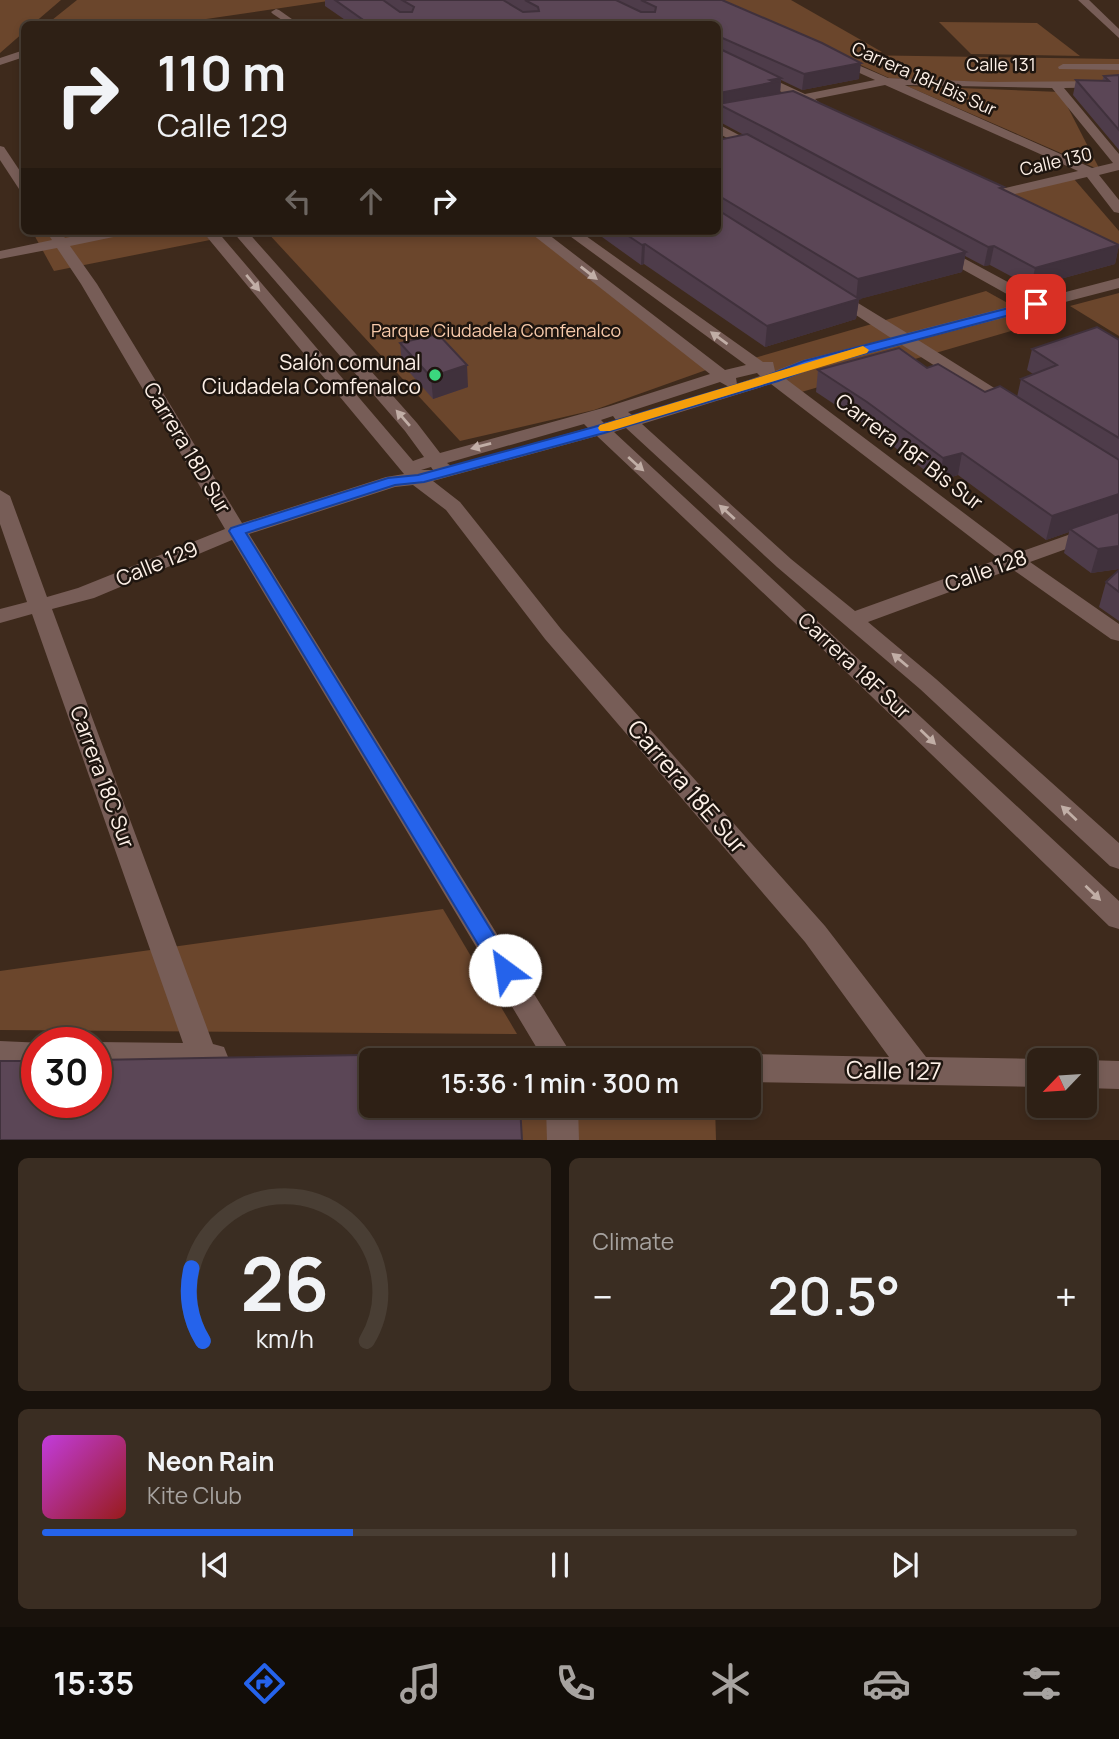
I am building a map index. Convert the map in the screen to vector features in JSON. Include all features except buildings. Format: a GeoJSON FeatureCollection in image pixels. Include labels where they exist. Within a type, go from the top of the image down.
{"type":"FeatureCollection","features":[{"type":"Feature","properties":{"kind":"street"},"geometry":{"type":"LineString","coordinates":[[1083,0],[1119,35]]}},
{"type":"Feature","properties":{"kind":"street"},"geometry":{"type":"LineString","coordinates":[[276,12],[290,21]]}},
{"type":"Feature","properties":{"kind":"street"},"geometry":{"type":"LineString","coordinates":[[0,62],[21,54]]}},
{"type":"Feature","properties":{"kind":"street","name":"Carrera 18H Bis Sur"},"geometry":{"type":"LineString","coordinates":[[827,54],[1090,172]]}},
{"type":"Feature","properties":{"kind":"street"},"geometry":{"type":"LineString","coordinates":[[721,58],[828,110]]}},
{"type":"Feature","properties":{"kind":"street"},"geometry":{"type":"LineString","coordinates":[[1079,84],[1063,67],[1119,67]]}},
{"type":"Feature","properties":{"kind":"street","name":"Calle 131"},"geometry":{"type":"LineString","coordinates":[[778,103],[887,81],[1119,84]]}},
{"type":"Feature","properties":{"kind":"street"},"geometry":{"type":"LineString","coordinates":[[1055,84],[1119,164]]}},
{"type":"Feature","properties":{"kind":"street"},"geometry":{"type":"LineString","coordinates":[[721,130],[766,155]]}},
{"type":"Feature","properties":{"kind":"street"},"geometry":{"type":"LineString","coordinates":[[0,150],[21,182]]}},
{"type":"Feature","properties":{"kind":"street","name":"Calle 130"},"geometry":{"type":"LineString","coordinates":[[1025,204],[995,190],[1119,164]]}},
{"type":"Feature","properties":{"kind":"street"},"geometry":{"type":"LineString","coordinates":[[1090,172],[1119,209]]}},
{"type":"Feature","properties":{"kind":"street"},"geometry":{"type":"LineString","coordinates":[[0,255],[56,237],[78,235]]}},
{"type":"Feature","properties":{"kind":"street","name":"Carrera 18E Sur"},"geometry":{"type":"LineString","coordinates":[[212,235],[407,476],[453,506]]}},
{"type":"Feature","properties":{"kind":"street","name":"Carrera 18E Sur"},"geometry":{"type":"LineString","coordinates":[[243,235],[411,427],[439,466],[453,506],[553,634],[815,934],[918,1071]]}},
{"type":"Feature","properties":{"kind":"street"},"geometry":{"type":"LineString","coordinates":[[540,235],[737,388]]}},
{"type":"Feature","properties":{"kind":"street","name":"Carrera 18F Bis Sur"},"geometry":{"type":"LineString","coordinates":[[576,235],[766,372],[1013,560],[1119,634]]}},
{"type":"Feature","properties":{"kind":"street","name":"Carrera 18D Sur"},"geometry":{"type":"LineString","coordinates":[[56,237],[89,284],[553,1048]]}},
{"type":"Feature","properties":{"kind":"street"},"geometry":{"type":"LineString","coordinates":[[926,243],[1036,304]]}},
{"type":"Feature","properties":{"kind":"street","name":"Calle 129"},"geometry":{"type":"LineString","coordinates":[[623,416],[722,376],[809,364],[1119,284]]}},
{"type":"Feature","properties":{"kind":"street"},"geometry":{"type":"LineString","coordinates":[[823,288],[1029,418]]}},
{"type":"Feature","properties":{"kind":"street","name":"Calle 129"},"geometry":{"type":"LineString","coordinates":[[0,616],[86,593],[237,531],[407,476],[623,416],[737,388],[766,372]]}},
{"type":"Feature","properties":{"kind":"street","name":"Carrera 18F Sur"},"geometry":{"type":"LineString","coordinates":[[623,416],[784,563],[929,684],[1119,859]]}},
{"type":"Feature","properties":{"kind":"street","name":"Carrera 18F Sur"},"geometry":{"type":"LineString","coordinates":[[593,424],[801,615],[1119,918]]}},
{"type":"Feature","properties":{"kind":"street","name":"Carrera 18C Sur"},"geometry":{"type":"LineString","coordinates":[[0,496],[203,1057]]}},
{"type":"Feature","properties":{"kind":"street","name":"Calle 128"},"geometry":{"type":"LineString","coordinates":[[853,620],[1119,523]]}},
{"type":"Feature","properties":{"kind":"street"},"geometry":{"type":"LineString","coordinates":[[0,1054],[21,1054]]}},
{"type":"Feature","properties":{"kind":"street"},"geometry":{"type":"LineString","coordinates":[[112,1055],[242,1058]]}},
{"type":"Feature","properties":{"kind":"street","name":"Calle 127"},"geometry":{"type":"LineString","coordinates":[[761,1068],[1027,1073]]}},
{"type":"Feature","properties":{"kind":"street"},"geometry":{"type":"LineString","coordinates":[[1097,1074],[1119,1075]]}},
{"type":"Feature","properties":{"kind":"street"},"geometry":{"type":"LineString","coordinates":[[562,1118],[563,1140]]}},
{"type":"Feature","properties":{"kind":"green space"},"geometry":{"type":"Polygon","coordinates":[[[0,0],[61,0],[36,21],[21,21],[21,35],[0,53],[0,0]]]}},
{"type":"Feature","properties":{"kind":"green space"},"geometry":{"type":"Polygon","coordinates":[[[77,0],[335,0],[192,21],[51,21],[77,0]]]}},
{"type":"Feature","properties":{"kind":"green space"},"geometry":{"type":"Polygon","coordinates":[[[719,0],[791,0],[882,52],[853,55],[1119,59],[1119,82],[1016,84],[889,78],[719,0]]]}},
{"type":"Feature","properties":{"kind":"green space"},"geometry":{"type":"Polygon","coordinates":[[[939,22],[1037,23],[1080,56],[971,54],[939,22]]]}},
{"type":"Feature","properties":{"kind":"green space"},"geometry":{"type":"Polygon","coordinates":[[[907,86],[1060,92],[1100,170],[907,86]]]}},
{"type":"Feature","properties":{"kind":"green space"},"geometry":{"type":"Polygon","coordinates":[[[1074,179],[1119,231],[1119,246],[1008,194],[1074,179]]]}},
{"type":"Feature","properties":{"kind":"green space"},"geometry":{"type":"Polygon","coordinates":[[[34,235],[205,235],[210,240],[54,271],[34,235]]]}},
{"type":"Feature","properties":{"kind":"green space","name":"Parque Ciudadela Comfenalco"},"geometry":{"type":"Polygon","coordinates":[[[270,235],[535,235],[709,369],[594,410],[460,441],[270,235]]]}},
{"type":"Feature","properties":{"kind":"green space"},"geometry":{"type":"Polygon","coordinates":[[[986,291],[1042,322],[798,393],[751,359],[986,291]]]}},
{"type":"Feature","properties":{"kind":"green space"},"geometry":{"type":"Polygon","coordinates":[[[1119,293],[1119,336],[1070,306],[1119,293]]]}},
{"type":"Feature","properties":{"kind":"green space"},"geometry":{"type":"Polygon","coordinates":[[[443,909],[517,1034],[112,1031],[112,1027],[21,1027],[21,1030],[0,1030],[0,971],[443,909]]]}},
{"type":"Feature","properties":{"kind":"green space"},"geometry":{"type":"Polygon","coordinates":[[[412,1118],[715,1118],[716,1140],[410,1140],[412,1118]]]}},
{"type":"Feature","properties":{"kind":"slow traffic"},"geometry":{"type":"LineString","coordinates":[[605,428],[774,378],[809,364],[863,350]]}},
{"type":"Feature","properties":{"kind":"place","name":"Salón comunal Ciudadela Comfenalco"},"geometry":{"type":"Point","coordinates":[435,375]}},
{"type":"Feature","properties":{"kind":"route"},"geometry":{"type":"LineString","coordinates":[[505,970],[237,531],[393,481],[418,479],[599,430],[774,378],[809,364],[1036,304]]}}]}
